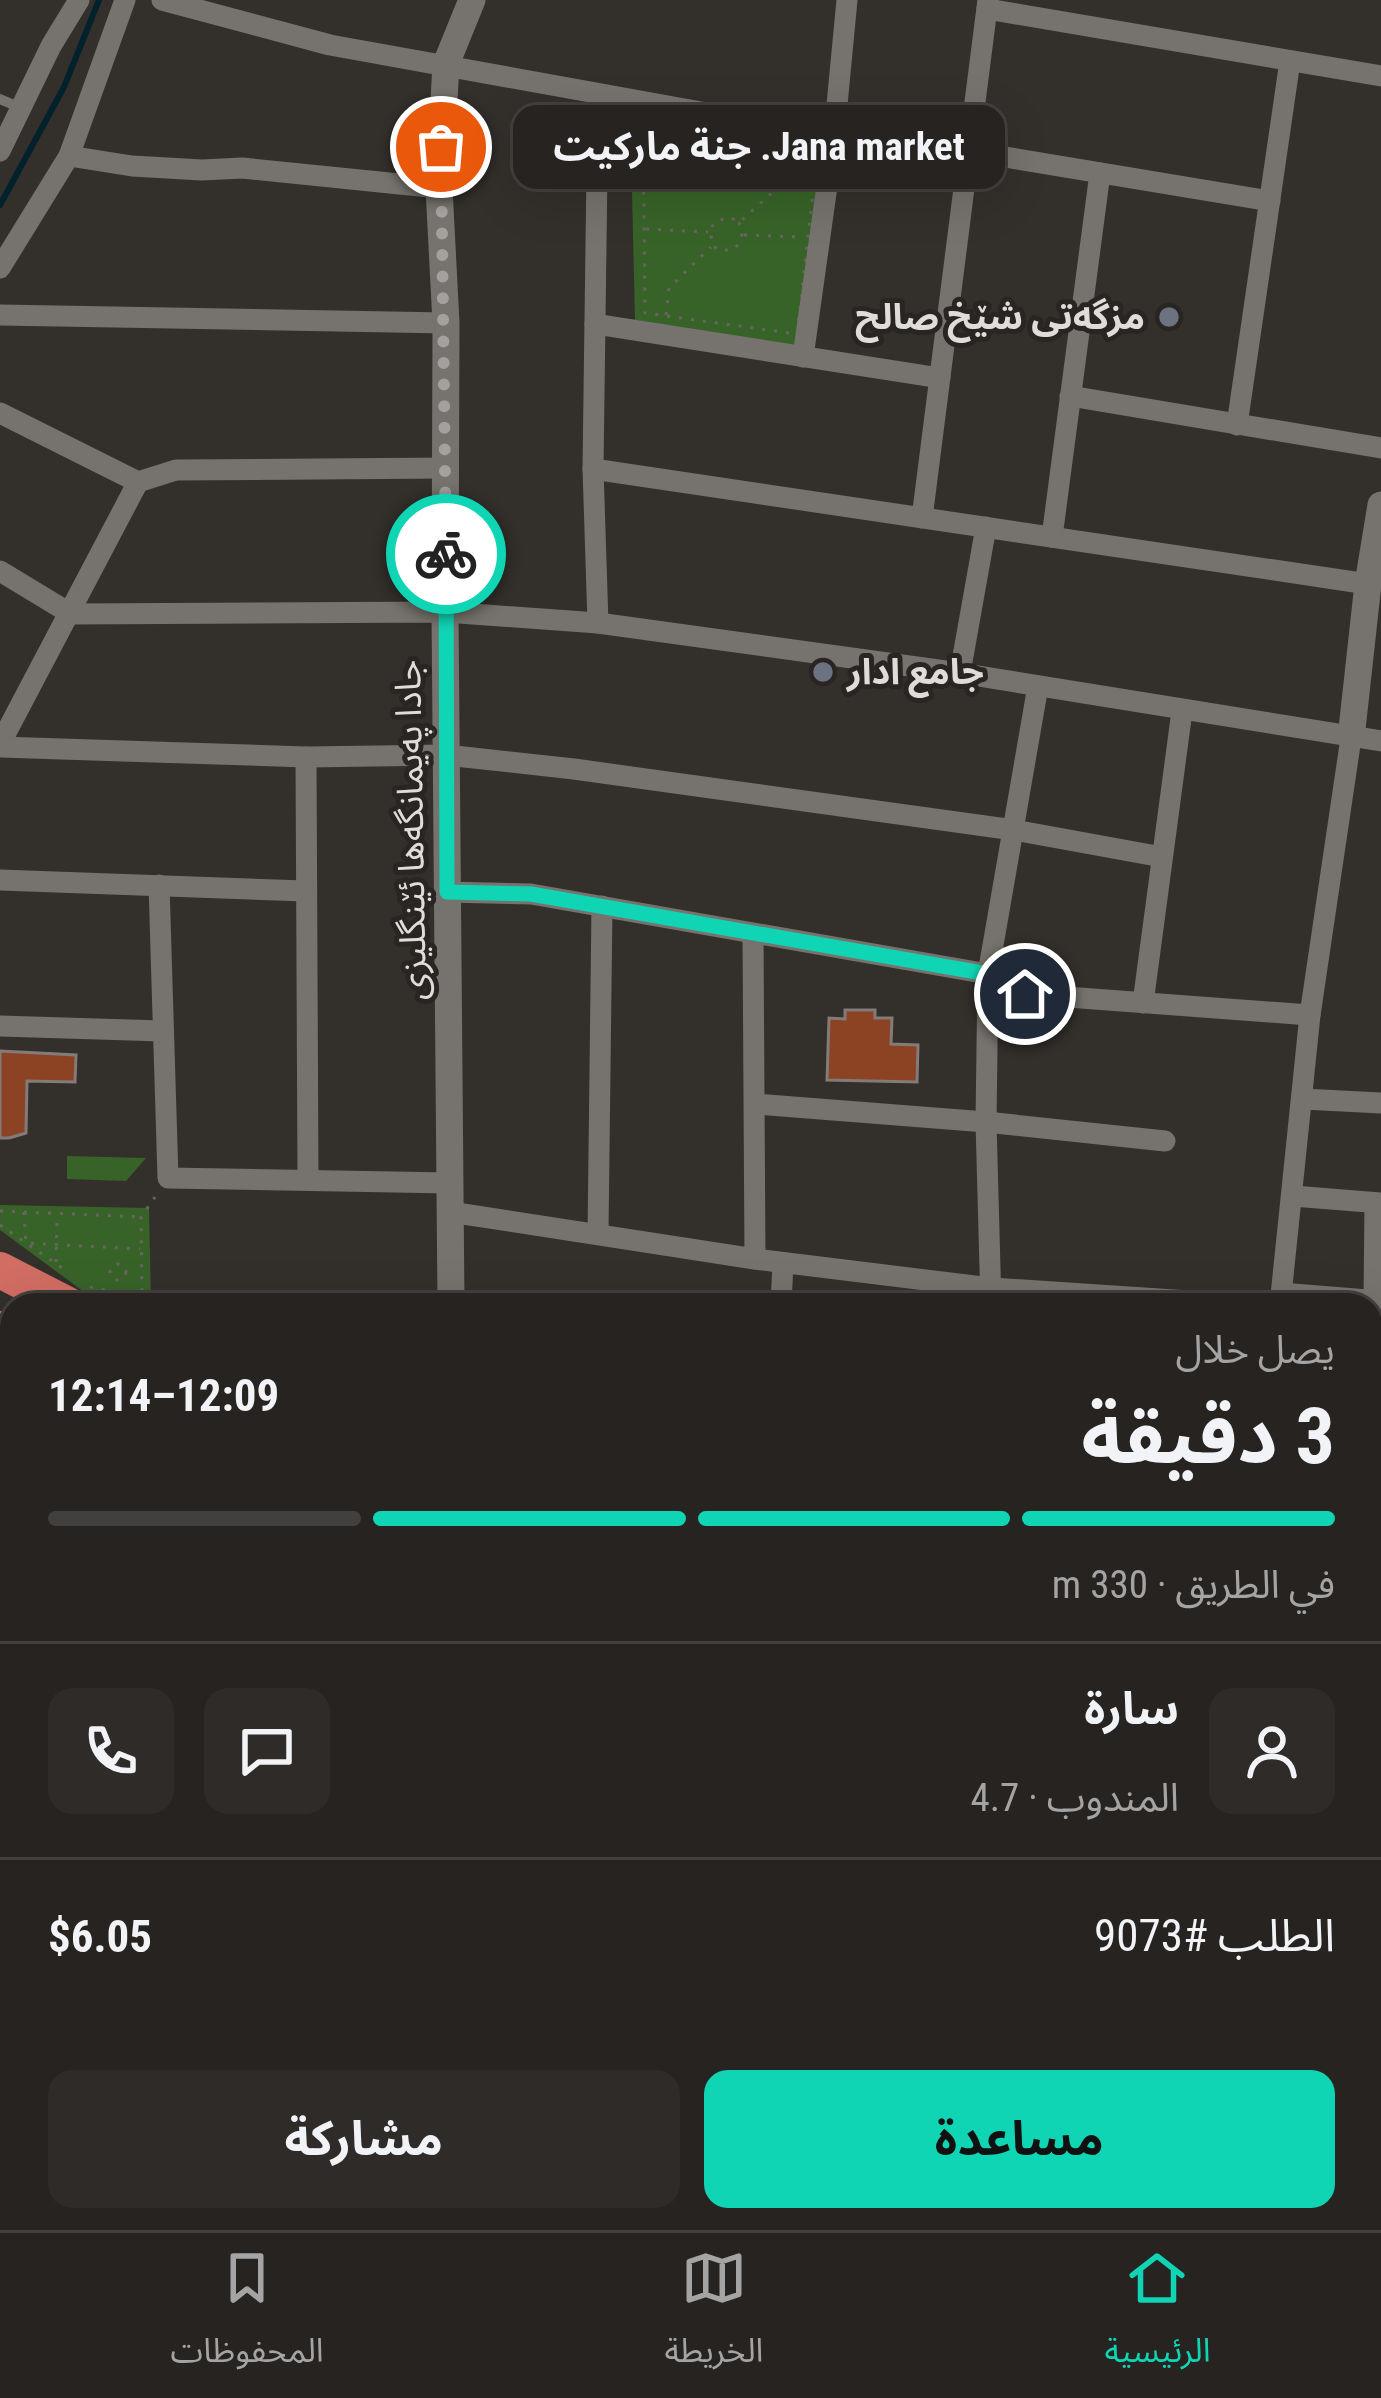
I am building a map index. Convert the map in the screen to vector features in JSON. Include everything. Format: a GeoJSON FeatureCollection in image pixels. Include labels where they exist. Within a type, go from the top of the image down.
{"type":"FeatureCollection","features":[{"type":"Feature","properties":{"kind":"highway"},"geometry":{"type":"LineString","coordinates":[[0,1270],[45,1293]]}},
{"type":"Feature","properties":{"kind":"street"},"geometry":{"type":"LineString","coordinates":[[0,151],[11,104],[79,0]]}},
{"type":"Feature","properties":{"kind":"street"},"geometry":{"type":"LineString","coordinates":[[0,268],[69,156],[125,0]]}},
{"type":"Feature","properties":{"kind":"street"},"geometry":{"type":"LineString","coordinates":[[162,0],[331,45],[598,94],[799,138],[833,136]]}},
{"type":"Feature","properties":{"kind":"street","name":"جادا په‌يمانگه‌ها ئێنگليزى"},"geometry":{"type":"LineString","coordinates":[[451,1293],[448,468],[439,188],[446,64],[472,0]]}},
{"type":"Feature","properties":{"kind":"street"},"geometry":{"type":"LineString","coordinates":[[803,358],[814,237],[833,136],[847,0]]}},
{"type":"Feature","properties":{"kind":"street"},"geometry":{"type":"LineString","coordinates":[[922,518],[988,5],[1381,76]]}},
{"type":"Feature","properties":{"kind":"street"},"geometry":{"type":"LineString","coordinates":[[1237,425],[1290,61]]}},
{"type":"Feature","properties":{"kind":"street"},"geometry":{"type":"LineString","coordinates":[[598,94],[593,469],[598,622]]}},
{"type":"Feature","properties":{"kind":"street"},"geometry":{"type":"LineString","coordinates":[[969,151],[1270,201]]}},
{"type":"Feature","properties":{"kind":"street"},"geometry":{"type":"LineString","coordinates":[[69,156],[132,166],[242,168],[439,188]]}},
{"type":"Feature","properties":{"kind":"street"},"geometry":{"type":"LineString","coordinates":[[1052,537],[1100,172]]}},
{"type":"Feature","properties":{"kind":"street"},"geometry":{"type":"LineString","coordinates":[[0,315],[446,323]]}},
{"type":"Feature","properties":{"kind":"street"},"geometry":{"type":"LineString","coordinates":[[595,324],[940,378]]}},
{"type":"Feature","properties":{"kind":"street"},"geometry":{"type":"LineString","coordinates":[[1070,396],[1381,448]]}},
{"type":"Feature","properties":{"kind":"street"},"geometry":{"type":"LineString","coordinates":[[0,413],[138,482],[176,470],[448,468]]}},
{"type":"Feature","properties":{"kind":"street"},"geometry":{"type":"LineString","coordinates":[[593,469],[1368,584]]}},
{"type":"Feature","properties":{"kind":"street"},"geometry":{"type":"LineString","coordinates":[[138,482],[0,746],[306,757],[446,755],[1015,830],[1162,857]]}},
{"type":"Feature","properties":{"kind":"street"},"geometry":{"type":"LineString","coordinates":[[1282,1293],[1310,1015],[1380,519]]}},
{"type":"Feature","properties":{"kind":"street"},"geometry":{"type":"LineString","coordinates":[[959,673],[986,527]]}},
{"type":"Feature","properties":{"kind":"street"},"geometry":{"type":"LineString","coordinates":[[0,571],[71,614],[445,612],[598,622],[959,673],[1381,741]]}},
{"type":"Feature","properties":{"kind":"street"},"geometry":{"type":"LineString","coordinates":[[991,1293],[987,982],[1038,686]]}},
{"type":"Feature","properties":{"kind":"street"},"geometry":{"type":"LineString","coordinates":[[1143,1003],[1182,711]]}},
{"type":"Feature","properties":{"kind":"street"},"geometry":{"type":"LineString","coordinates":[[306,757],[308,1179]]}},
{"type":"Feature","properties":{"kind":"street"},"geometry":{"type":"LineString","coordinates":[[0,880],[304,891]]}},
{"type":"Feature","properties":{"kind":"street"},"geometry":{"type":"LineString","coordinates":[[159,885],[168,1178],[450,1183]]}},
{"type":"Feature","properties":{"kind":"street"},"geometry":{"type":"LineString","coordinates":[[447,892],[531,894],[987,982],[1143,1003],[1310,1015]]}},
{"type":"Feature","properties":{"kind":"street"},"geometry":{"type":"LineString","coordinates":[[598,1234],[602,906]]}},
{"type":"Feature","properties":{"kind":"street"},"geometry":{"type":"LineString","coordinates":[[753,934],[755,1259]]}},
{"type":"Feature","properties":{"kind":"street"},"geometry":{"type":"LineString","coordinates":[[0,1026],[162,1031]]}},
{"type":"Feature","properties":{"kind":"street"},"geometry":{"type":"LineString","coordinates":[[1303,1099],[1381,1103]]}},
{"type":"Feature","properties":{"kind":"street"},"geometry":{"type":"LineString","coordinates":[[755,1104],[1166,1142]]}},
{"type":"Feature","properties":{"kind":"street"},"geometry":{"type":"LineString","coordinates":[[1293,1196],[1378,1203],[1377,1293]]}},
{"type":"Feature","properties":{"kind":"street"},"geometry":{"type":"LineString","coordinates":[[450,1212],[972,1293]]}},
{"type":"Feature","properties":{"kind":"street"},"geometry":{"type":"LineString","coordinates":[[782,1293],[783,1263]]}},
{"type":"Feature","properties":{"kind":"path"},"geometry":{"type":"LineString","coordinates":[[643,123],[799,138],[818,148],[814,237],[797,334],[645,313],[644,229],[643,123]]}},
{"type":"Feature","properties":{"kind":"path"},"geometry":{"type":"LineString","coordinates":[[739,222],[795,172],[799,138]]}},
{"type":"Feature","properties":{"kind":"path"},"geometry":{"type":"LineString","coordinates":[[712,246],[710,232],[721,219],[739,222]]}},
{"type":"Feature","properties":{"kind":"path"},"geometry":{"type":"LineString","coordinates":[[712,246],[728,251],[739,245],[739,222]]}},
{"type":"Feature","properties":{"kind":"path"},"geometry":{"type":"LineString","coordinates":[[644,229],[710,232]]}},
{"type":"Feature","properties":{"kind":"path"},"geometry":{"type":"LineString","coordinates":[[742,235],[814,237]]}},
{"type":"Feature","properties":{"kind":"path"},"geometry":{"type":"LineString","coordinates":[[666,316],[669,288],[712,246]]}},
{"type":"Feature","properties":{"kind":"path"},"geometry":{"type":"LineString","coordinates":[[142,1293],[141,1217],[168,1178]]}},
{"type":"Feature","properties":{"kind":"path"},"geometry":{"type":"LineString","coordinates":[[0,1211],[141,1217]]}},
{"type":"Feature","properties":{"kind":"path"},"geometry":{"type":"LineString","coordinates":[[24,1212],[26,1243]]}},
{"type":"Feature","properties":{"kind":"path"},"geometry":{"type":"LineString","coordinates":[[56,1264],[58,1214]]}},
{"type":"Feature","properties":{"kind":"path"},"geometry":{"type":"LineString","coordinates":[[0,1225],[92,1289],[114,1293]]}},
{"type":"Feature","properties":{"kind":"path"},"geometry":{"type":"LineString","coordinates":[[26,1243],[142,1249]]}},
{"type":"Feature","properties":{"kind":"path"},"geometry":{"type":"LineString","coordinates":[[125,1274],[142,1275]]}},
{"type":"Feature","properties":{"kind":"green space"},"geometry":{"type":"Polygon","coordinates":[[[630,108],[826,142],[804,347],[635,320],[630,108]]]}},
{"type":"Feature","properties":{"kind":"green space"},"geometry":{"type":"Polygon","coordinates":[[[67,1156],[146,1158],[126,1181],[67,1179],[67,1156]]]}},
{"type":"Feature","properties":{"kind":"green space"},"geometry":{"type":"Polygon","coordinates":[[[0,1205],[149,1208],[151,1293],[86,1293],[0,1230],[0,1205]]]}},
{"type":"Feature","properties":{"kind":"building"},"geometry":{"type":"Polygon","coordinates":[[[845,1010],[875,1010],[875,1018],[892,1018],[891,1044],[918,1045],[917,1082],[827,1080],[829,1018],[845,1019],[845,1010]]]}},
{"type":"Feature","properties":{"kind":"building"},"geometry":{"type":"Polygon","coordinates":[[[0,1051],[76,1055],[75,1082],[27,1081],[26,1133],[9,1138],[0,1138],[0,1051]]]}},
{"type":"Feature","properties":{"kind":"waterway"},"geometry":{"type":"LineString","coordinates":[[0,205],[64,87],[99,0]]}},
{"type":"Feature","properties":{"kind":"way so far"},"geometry":{"type":"LineString","coordinates":[[441,147],[446,554]]}},
{"type":"Feature","properties":{"kind":"place","name":"Jana market. جنة ماركيت"},"geometry":{"type":"Point","coordinates":[441,147]}},
{"type":"Feature","properties":{"kind":"place","name":"مزگەتی شێخ صالح"},"geometry":{"type":"Point","coordinates":[1169,317]}},
{"type":"Feature","properties":{"kind":"place","name":"جامع ادار"},"geometry":{"type":"Point","coordinates":[823,672]}},
{"type":"Feature","properties":{"kind":"route"},"geometry":{"type":"LineString","coordinates":[[446,554],[447,892],[531,894],[988,974],[986,991],[1025,994]]}}]}
